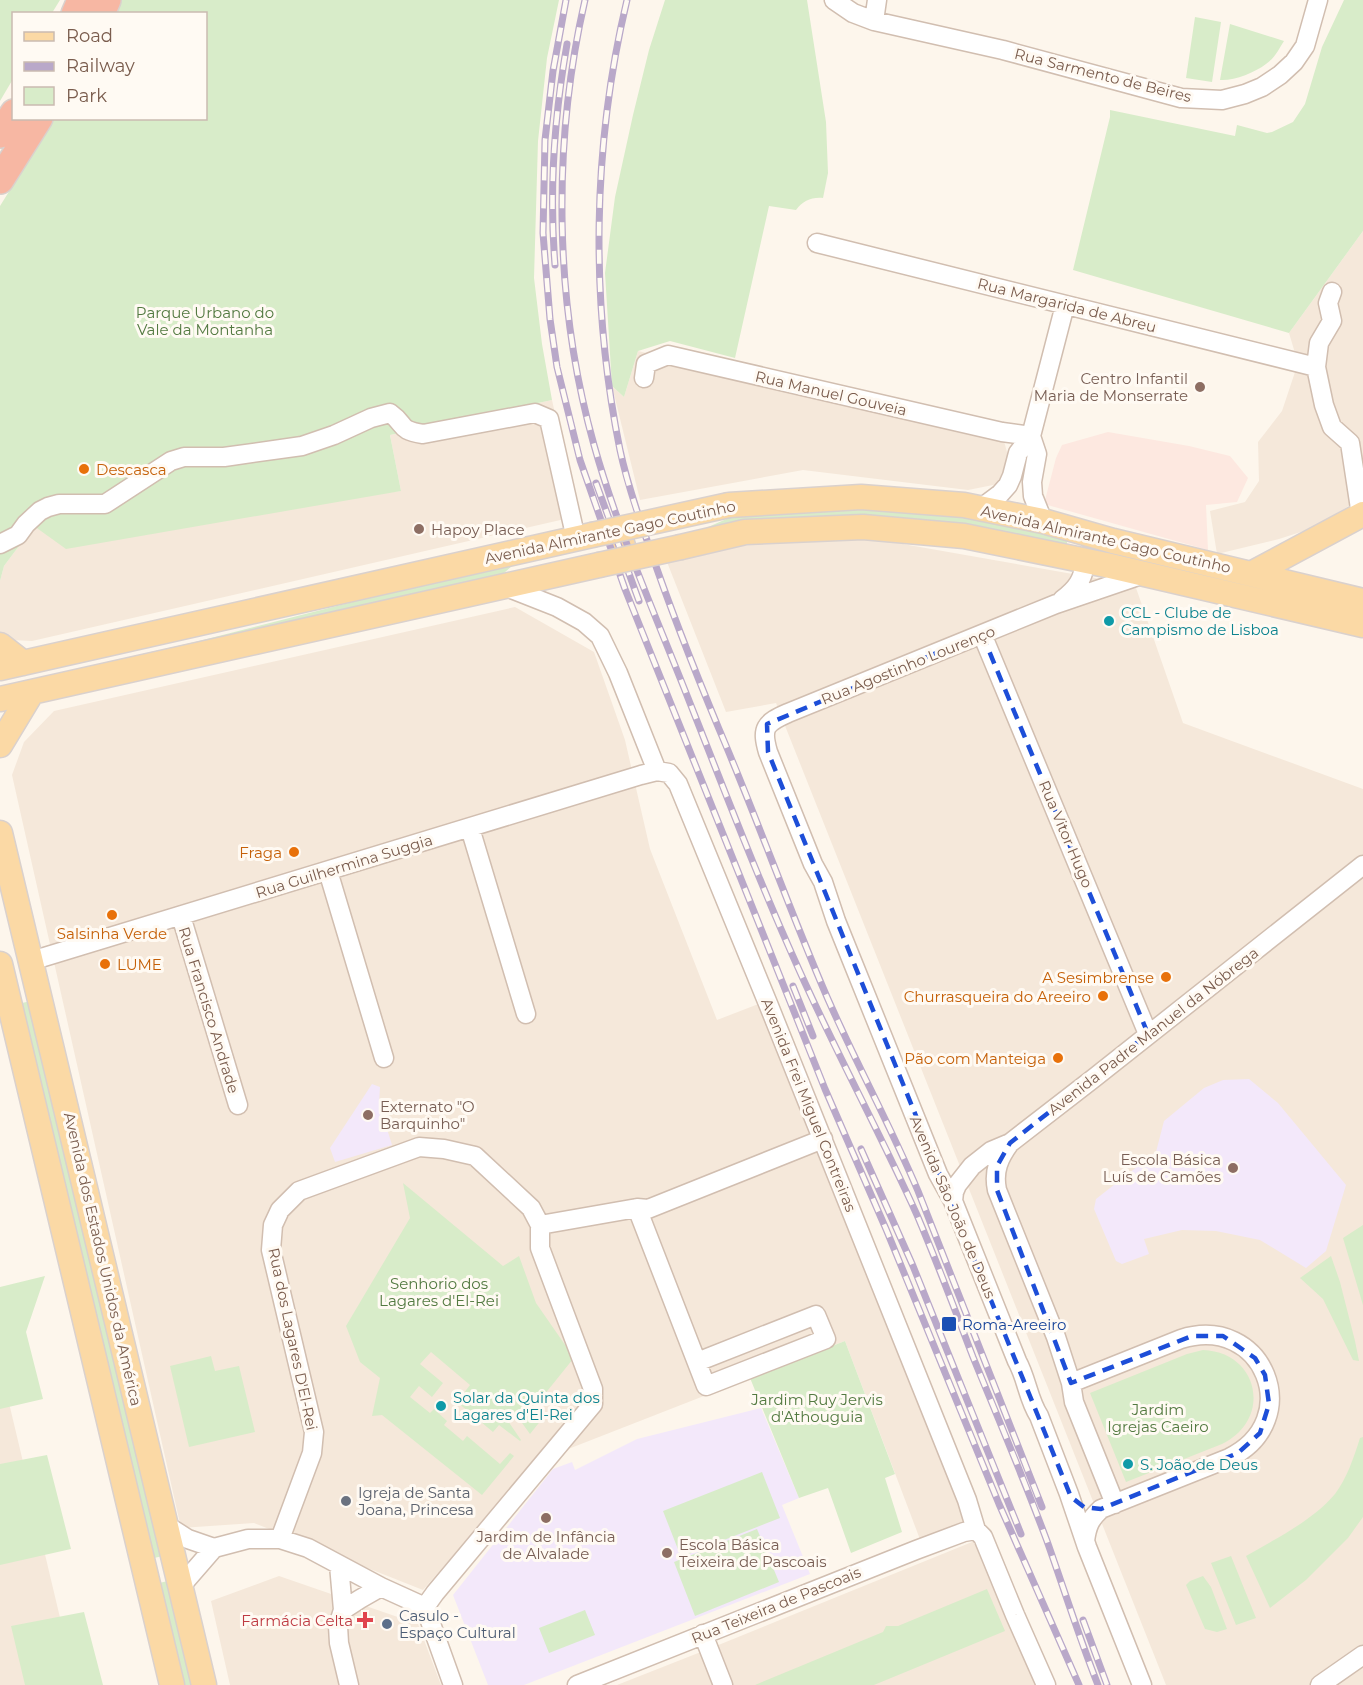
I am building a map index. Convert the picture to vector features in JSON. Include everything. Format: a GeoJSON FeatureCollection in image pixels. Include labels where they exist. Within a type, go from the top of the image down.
{"type":"FeatureCollection","features":[{"type":"Feature","properties":{"kind":"highway"},"geometry":{"type":"LineString","coordinates":[[0,134],[12,116]]}},
{"type":"Feature","properties":{"kind":"highway"},"geometry":{"type":"LineString","coordinates":[[0,180],[38,120]]}},
{"type":"Feature","properties":{"kind":"main road","name":"Avenida Almirante Gago Coutinho"},"geometry":{"type":"LineString","coordinates":[[11,665],[729,505],[861,497],[964,505],[1042,521],[1113,541],[1363,600]]}},
{"type":"Feature","properties":{"kind":"main road"},"geometry":{"type":"LineString","coordinates":[[1251,574],[1362,515]]}},
{"type":"Feature","properties":{"kind":"main road","name":"Avenida Almirante Gago Coutinho"},"geometry":{"type":"LineString","coordinates":[[0,699],[745,532],[863,527],[964,536],[1144,574],[1363,625]]}},
{"type":"Feature","properties":{"kind":"main road"},"geometry":{"type":"LineString","coordinates":[[1068,529],[1075,532],[1081,539],[1086,551],[1086,562]]}},
{"type":"Feature","properties":{"kind":"main road"},"geometry":{"type":"LineString","coordinates":[[618,530],[627,559]]}},
{"type":"Feature","properties":{"kind":"main road"},"geometry":{"type":"LineString","coordinates":[[570,572],[584,537]]}},
{"type":"Feature","properties":{"kind":"main road"},"geometry":{"type":"LineString","coordinates":[[0,645],[11,665]]}},
{"type":"Feature","properties":{"kind":"main road"},"geometry":{"type":"LineString","coordinates":[[0,745],[32,692]]}},
{"type":"Feature","properties":{"kind":"main road","name":"Avenida dos Estados Unidos da América"},"geometry":{"type":"LineString","coordinates":[[0,833],[204,1685]]}},
{"type":"Feature","properties":{"kind":"main road"},"geometry":{"type":"LineString","coordinates":[[0,967],[31,961]]}},
{"type":"Feature","properties":{"kind":"main road","name":"Avenida dos Estados Unidos da América"},"geometry":{"type":"LineString","coordinates":[[0,967],[172,1685]]}},
{"type":"Feature","properties":{"kind":"street","name":"Rua Sarmento de Beires"},"geometry":{"type":"LineString","coordinates":[[834,0],[853,13],[873,21],[1003,50],[1180,98],[1222,100],[1262,87],[1294,62],[1305,46],[1317,0]]}},
{"type":"Feature","properties":{"kind":"street"},"geometry":{"type":"LineString","coordinates":[[873,21],[877,0]]}},
{"type":"Feature","properties":{"kind":"street","name":"Rua Margarida de Abreu"},"geometry":{"type":"LineString","coordinates":[[817,243],[1316,367]]}},
{"type":"Feature","properties":{"kind":"street"},"geometry":{"type":"LineString","coordinates":[[1332,292],[1328,303],[1332,321],[1319,343],[1316,367],[1324,405],[1332,427],[1357,444],[1362,515]]}},
{"type":"Feature","properties":{"kind":"street"},"geometry":{"type":"LineString","coordinates":[[980,509],[1008,485],[1018,453],[1031,436],[1065,305]]}},
{"type":"Feature","properties":{"kind":"street","name":"Rua Manuel Gouveia"},"geometry":{"type":"LineString","coordinates":[[644,378],[646,364],[668,355],[991,430],[1031,436]]}},
{"type":"Feature","properties":{"kind":"street"},"geometry":{"type":"LineString","coordinates":[[0,544],[18,535],[40,511],[59,504],[105,504],[171,461],[184,457],[224,457],[302,446],[334,435],[371,418],[390,413],[394,415],[402,428],[423,434],[535,413],[549,419],[584,537]]}},
{"type":"Feature","properties":{"kind":"street"},"geometry":{"type":"LineString","coordinates":[[1031,436],[1037,454],[1032,482],[1033,496],[1042,521]]}},
{"type":"Feature","properties":{"kind":"street","name":"Rua Agostinho Lourenço"},"geometry":{"type":"LineString","coordinates":[[1056,604],[1078,585],[1082,579],[1086,562]]}},
{"type":"Feature","properties":{"kind":"street","name":"Rua Agostinho Lourenço"},"geometry":{"type":"LineString","coordinates":[[764,730],[767,724],[775,718],[1056,604],[1144,574]]}},
{"type":"Feature","properties":{"kind":"street"},"geometry":{"type":"LineString","coordinates":[[504,586],[557,607],[584,622],[600,636],[618,673],[657,771]]}},
{"type":"Feature","properties":{"kind":"street","name":"Rua Vitor Hugo"},"geometry":{"type":"LineString","coordinates":[[982,634],[1148,1034]]}},
{"type":"Feature","properties":{"kind":"street","name":"Avenida São João de Deus"},"geometry":{"type":"LineString","coordinates":[[764,730],[768,752],[813,864],[823,882],[836,921],[938,1174],[953,1201],[1023,1373],[1032,1405],[1039,1416],[1085,1543],[1142,1685]]}},
{"type":"Feature","properties":{"kind":"street","name":"Rua Guilhermina Suggia"},"geometry":{"type":"LineString","coordinates":[[31,961],[657,771]]}},
{"type":"Feature","properties":{"kind":"street","name":"Avenida Frei Miguel Contreiras"},"geometry":{"type":"LineString","coordinates":[[657,771],[669,773],[678,784],[823,1139],[963,1490],[976,1530],[983,1537],[1046,1685]]}},
{"type":"Feature","properties":{"kind":"street"},"geometry":{"type":"LineString","coordinates":[[470,828],[526,1014]]}},
{"type":"Feature","properties":{"kind":"street","name":"Avenida Padre Manuel da Nóbrega"},"geometry":{"type":"LineString","coordinates":[[953,1201],[957,1185],[972,1166],[991,1151],[1010,1143],[1363,865]]}},
{"type":"Feature","properties":{"kind":"street"},"geometry":{"type":"LineString","coordinates":[[328,871],[384,1058]]}},
{"type":"Feature","properties":{"kind":"street"},"geometry":{"type":"LineString","coordinates":[[1341,882],[1363,873]]}},
{"type":"Feature","properties":{"kind":"street","name":"Rua Francisco Andrade"},"geometry":{"type":"LineString","coordinates":[[181,916],[238,1105]]}},
{"type":"Feature","properties":{"kind":"street"},"geometry":{"type":"LineString","coordinates":[[425,1607],[593,1404],[593,1389],[540,1248],[540,1225],[554,1221],[648,1209],[823,1139]]}},
{"type":"Feature","properties":{"kind":"street"},"geometry":{"type":"LineString","coordinates":[[1010,1143],[997,1166],[995,1178],[997,1190],[1056,1337],[1071,1383],[1074,1402],[1108,1506]]}},
{"type":"Feature","properties":{"kind":"street","name":"Rua dos Lagares D'El-Rei"},"geometry":{"type":"LineString","coordinates":[[280,1539],[312,1453],[314,1432],[271,1250],[273,1226],[280,1210],[299,1191],[419,1147],[444,1149],[475,1156],[531,1208],[540,1225]]}},
{"type":"Feature","properties":{"kind":"street","name":"Avenida São João de Deus"},"geometry":{"type":"LineString","coordinates":[[963,1179],[976,1176],[984,1178],[997,1190]]}},
{"type":"Feature","properties":{"kind":"street"},"geometry":{"type":"LineString","coordinates":[[637,1209],[706,1386],[826,1339],[816,1315],[697,1362]]}},
{"type":"Feature","properties":{"kind":"street"},"geometry":{"type":"LineString","coordinates":[[1071,1383],[1181,1339],[1202,1335],[1223,1336],[1240,1344],[1255,1358],[1265,1375],[1269,1394],[1268,1414],[1260,1432],[1247,1448],[1229,1458],[1108,1506],[1091,1518],[1085,1543]]}},
{"type":"Feature","properties":{"kind":"street"},"geometry":{"type":"LineString","coordinates":[[1069,1494],[1073,1500],[1084,1507],[1108,1506]]}},
{"type":"Feature","properties":{"kind":"street"},"geometry":{"type":"LineString","coordinates":[[166,1525],[188,1539],[214,1548]]}},
{"type":"Feature","properties":{"kind":"street","name":"Rua Teixeira de Pascoais"},"geometry":{"type":"LineString","coordinates":[[577,1685],[916,1550],[964,1532],[976,1530]]}},
{"type":"Feature","properties":{"kind":"street"},"geometry":{"type":"LineString","coordinates":[[180,1586],[214,1548],[248,1539],[280,1539],[308,1548],[381,1587],[425,1607],[453,1685]]}},
{"type":"Feature","properties":{"kind":"street"},"geometry":{"type":"LineString","coordinates":[[339,1565],[344,1610],[338,1626],[339,1643],[349,1685]]}},
{"type":"Feature","properties":{"kind":"street"},"geometry":{"type":"LineString","coordinates":[[344,1610],[381,1587]]}},
{"type":"Feature","properties":{"kind":"street"},"geometry":{"type":"LineString","coordinates":[[703,1634],[723,1685]]}},
{"type":"Feature","properties":{"kind":"street"},"geometry":{"type":"LineString","coordinates":[[1320,1685],[1363,1656]]}},
{"type":"Feature","properties":{"kind":"highlighted area"},"geometry":{"type":"Polygon","coordinates":[[[982,634],[1148,1034],[1010,1143],[997,1166],[997,1190],[1071,1383],[1192,1336],[1223,1336],[1255,1358],[1265,1375],[1269,1404],[1260,1433],[1238,1453],[1101,1509],[1084,1507],[1071,1497],[768,752],[767,724],[982,634]]]}},
{"type":"Feature","properties":{"kind":"shaded area"},"geometry":{"type":"Polygon","coordinates":[[[1363,231],[1363,497],[1313,528],[1217,554],[1210,511],[1245,502],[1259,481],[1258,442],[1282,411],[1298,363],[1289,333],[1363,231]]]}},
{"type":"Feature","properties":{"kind":"shaded area"},"geometry":{"type":"Polygon","coordinates":[[[638,351],[1004,441],[1008,456],[998,484],[968,490],[803,470],[640,500],[612,386],[624,397],[638,351]]]}},
{"type":"Feature","properties":{"kind":"shaded area"},"geometry":{"type":"Polygon","coordinates":[[[552,400],[578,516],[32,641],[12,640],[0,634],[0,581],[4,566],[34,526],[401,491],[390,435],[552,400]]]}},
{"type":"Feature","properties":{"kind":"shaded area"},"geometry":{"type":"Polygon","coordinates":[[[1108,432],[1189,446],[1230,456],[1248,478],[1237,502],[1206,505],[1208,550],[1044,504],[1056,458],[1062,445],[1108,432]]]}},
{"type":"Feature","properties":{"kind":"shaded area"},"geometry":{"type":"Polygon","coordinates":[[[863,537],[1135,585],[1183,723],[1363,789],[1363,1685],[1166,1685],[776,703],[726,712],[667,562],[766,539],[863,537]]]}},
{"type":"Feature","properties":{"kind":"shaded area"},"geometry":{"type":"Polygon","coordinates":[[[515,607],[594,652],[625,740],[650,849],[717,1020],[761,1003],[971,1522],[921,1542],[845,1341],[535,1462],[423,1590],[254,1523],[181,1528],[12,775],[24,742],[54,711],[515,607]]]}},
{"type":"Feature","properties":{"kind":"shaded area","name":"Escola Básica Luís de Camões"},"geometry":{"type":"Polygon","coordinates":[[[1249,1079],[1278,1103],[1346,1185],[1326,1251],[1306,1268],[1260,1240],[1216,1231],[1182,1230],[1144,1239],[1149,1254],[1122,1264],[1116,1261],[1094,1209],[1096,1199],[1156,1152],[1164,1121],[1204,1088],[1223,1080],[1249,1079]]]}},
{"type":"Feature","properties":{"kind":"shaded area","name":"Externato \"O Barquinho\""},"geometry":{"type":"Polygon","coordinates":[[[372,1084],[380,1087],[379,1103],[392,1145],[335,1162],[330,1148],[372,1084]]]}},
{"type":"Feature","properties":{"kind":"shaded area"},"geometry":{"type":"Polygon","coordinates":[[[0,1365],[76,1685],[0,1685],[0,1365]]]}},
{"type":"Feature","properties":{"kind":"shaded area","name":"Escola Básica Teixeira de Pascoais"},"geometry":{"type":"Polygon","coordinates":[[[761,1408],[799,1498],[782,1505],[810,1574],[524,1685],[488,1685],[453,1595],[553,1469],[572,1462],[575,1470],[637,1439],[761,1408]]]}},
{"type":"Feature","properties":{"kind":"shaded area"},"geometry":{"type":"Polygon","coordinates":[[[977,1540],[1036,1685],[617,1685],[716,1646],[977,1540]]]}},
{"type":"Feature","properties":{"kind":"shaded area"},"geometry":{"type":"Polygon","coordinates":[[[279,1576],[418,1624],[441,1685],[230,1685],[211,1601],[279,1576]]]}},
{"type":"Feature","properties":{"kind":"green space"},"geometry":{"type":"Polygon","coordinates":[[[0,0],[60,0],[53,12],[12,12],[12,81],[0,101],[0,0]]]}},
{"type":"Feature","properties":{"kind":"green space","name":"Parque Urbano do Vale da Montanha"},"geometry":{"type":"Polygon","coordinates":[[[122,0],[559,0],[547,58],[538,141],[534,278],[552,400],[390,435],[401,491],[66,549],[34,526],[4,566],[0,581],[0,206],[53,120],[207,120],[207,12],[116,12],[122,0]]]}},
{"type":"Feature","properties":{"kind":"green space"},"geometry":{"type":"Polygon","coordinates":[[[665,0],[807,0],[826,122],[828,173],[823,198],[808,200],[796,210],[769,206],[735,358],[670,341],[638,351],[624,397],[612,386],[605,273],[615,197],[633,115],[649,50],[665,0]]]}},
{"type":"Feature","properties":{"kind":"green space"},"geometry":{"type":"Polygon","coordinates":[[[1344,0],[1363,0],[1363,231],[1289,333],[1073,270],[1110,110],[1235,136],[1237,125],[1267,133],[1272,132],[1293,122],[1305,104],[1322,47],[1344,0]]]}},
{"type":"Feature","properties":{"kind":"green space"},"geometry":{"type":"Polygon","coordinates":[[[1195,17],[1221,22],[1212,82],[1186,78],[1195,17]]]}},
{"type":"Feature","properties":{"kind":"green space"},"geometry":{"type":"Polygon","coordinates":[[[1230,24],[1284,41],[1276,54],[1261,67],[1238,78],[1220,80],[1230,24]]]}},
{"type":"Feature","properties":{"kind":"green space"},"geometry":{"type":"Polygon","coordinates":[[[817,508],[962,516],[1046,533],[1067,541],[1067,546],[904,520],[821,517],[699,531],[731,517],[817,508]]]}},
{"type":"Feature","properties":{"kind":"green space"},"geometry":{"type":"Polygon","coordinates":[[[513,565],[497,579],[3,690],[2,686],[195,642],[388,593],[513,565]]]}},
{"type":"Feature","properties":{"kind":"green space"},"geometry":{"type":"Polygon","coordinates":[[[31,1001],[163,1556],[154,1558],[22,1003],[31,1001]]]}},
{"type":"Feature","properties":{"kind":"green space","name":"Senhorio dos Lagares d'El-Rei"},"geometry":{"type":"Polygon","coordinates":[[[403,1183],[503,1266],[519,1256],[536,1303],[573,1359],[536,1405],[546,1414],[530,1434],[517,1416],[508,1421],[520,1441],[499,1425],[493,1432],[457,1402],[470,1385],[431,1352],[420,1364],[443,1383],[432,1397],[419,1386],[410,1397],[430,1413],[434,1409],[447,1421],[444,1425],[463,1441],[467,1436],[500,1464],[510,1453],[514,1456],[482,1495],[382,1415],[372,1416],[380,1378],[360,1362],[346,1326],[410,1218],[403,1183]]]}},
{"type":"Feature","properties":{"kind":"green space"},"geometry":{"type":"Polygon","coordinates":[[[1363,1225],[1363,1305],[1343,1238],[1363,1225]]]}},
{"type":"Feature","properties":{"kind":"green space"},"geometry":{"type":"Polygon","coordinates":[[[1331,1256],[1340,1282],[1359,1361],[1353,1360],[1323,1299],[1300,1278],[1331,1256]]]}},
{"type":"Feature","properties":{"kind":"green space"},"geometry":{"type":"Polygon","coordinates":[[[45,1276],[26,1332],[43,1399],[0,1409],[0,1287],[45,1276]]]}},
{"type":"Feature","properties":{"kind":"green space","name":"Jardim Ruy Jervis d'Athouguia"},"geometry":{"type":"Polygon","coordinates":[[[845,1341],[895,1474],[885,1478],[902,1532],[851,1553],[828,1488],[799,1498],[750,1378],[845,1341]]]}},
{"type":"Feature","properties":{"kind":"green space","name":"Jardim Igrejas Caeiro"},"geometry":{"type":"Polygon","coordinates":[[[1203,1350],[1222,1354],[1237,1362],[1247,1374],[1253,1388],[1253,1404],[1248,1419],[1238,1433],[1222,1444],[1126,1482],[1090,1393],[1187,1354],[1203,1350]]]}},
{"type":"Feature","properties":{"kind":"green space"},"geometry":{"type":"Polygon","coordinates":[[[211,1356],[215,1371],[239,1366],[255,1432],[189,1447],[170,1366],[211,1356]]]}},
{"type":"Feature","properties":{"kind":"green space"},"geometry":{"type":"Polygon","coordinates":[[[1363,1437],[1363,1517],[1348,1538],[1306,1580],[1270,1608],[1246,1556],[1294,1528],[1326,1504],[1343,1481],[1360,1438],[1363,1437]]]}},
{"type":"Feature","properties":{"kind":"green space"},"geometry":{"type":"Polygon","coordinates":[[[47,1455],[71,1549],[0,1565],[0,1464],[47,1455]]]}},
{"type":"Feature","properties":{"kind":"green space"},"geometry":{"type":"Polygon","coordinates":[[[762,1472],[780,1518],[681,1557],[663,1511],[762,1472]]]}},
{"type":"Feature","properties":{"kind":"green space"},"geometry":{"type":"Polygon","coordinates":[[[757,1529],[779,1582],[695,1616],[674,1562],[757,1529]]]}},
{"type":"Feature","properties":{"kind":"green space"},"geometry":{"type":"Polygon","coordinates":[[[1231,1556],[1256,1618],[1236,1625],[1211,1563],[1231,1556]]]}},
{"type":"Feature","properties":{"kind":"green space"},"geometry":{"type":"Polygon","coordinates":[[[1203,1576],[1211,1587],[1227,1629],[1217,1632],[1205,1629],[1186,1585],[1203,1576]]]}},
{"type":"Feature","properties":{"kind":"green space"},"geometry":{"type":"Polygon","coordinates":[[[168,1581],[193,1685],[183,1685],[159,1583],[168,1581]]]}},
{"type":"Feature","properties":{"kind":"green space"},"geometry":{"type":"Polygon","coordinates":[[[987,1589],[1005,1631],[874,1685],[755,1685],[883,1632],[886,1626],[898,1626],[987,1589]]]}},
{"type":"Feature","properties":{"kind":"green space"},"geometry":{"type":"Polygon","coordinates":[[[585,1610],[595,1635],[549,1653],[539,1628],[585,1610]]]}},
{"type":"Feature","properties":{"kind":"green space"},"geometry":{"type":"Polygon","coordinates":[[[84,1612],[103,1685],[25,1685],[11,1626],[84,1612]]]}},
{"type":"Feature","properties":{"kind":"railway"},"geometry":{"type":"LineString","coordinates":[[566,0],[553,71],[545,140],[543,233],[550,319],[557,367],[580,460],[625,589],[825,1089],[886,1229],[999,1504],[1079,1685]]}},
{"type":"Feature","properties":{"kind":"railway"},"geometry":{"type":"LineString","coordinates":[[585,0],[574,55],[567,110],[562,223],[571,336],[594,445],[614,509],[638,572],[770,904],[814,1003],[917,1215],[1047,1541],[1098,1685]]}},
{"type":"Feature","properties":{"kind":"railway"},"geometry":{"type":"LineString","coordinates":[[627,0],[615,55],[607,112],[601,168],[599,225],[600,281],[610,394],[626,475],[665,592],[799,931],[838,1022],[918,1191],[1042,1507]]}},
{"type":"Feature","properties":{"kind":"railway"},"geometry":{"type":"LineString","coordinates":[[555,265],[554,154],[567,44]]}},
{"type":"Feature","properties":{"kind":"railway"},"geometry":{"type":"LineString","coordinates":[[596,483],[639,601]]}},
{"type":"Feature","properties":{"kind":"railway"},"geometry":{"type":"LineString","coordinates":[[793,986],[813,1036]]}},
{"type":"Feature","properties":{"kind":"railway"},"geometry":{"type":"LineString","coordinates":[[861,1149],[913,1266],[1021,1534]]}},
{"type":"Feature","properties":{"kind":"railway"},"geometry":{"type":"LineString","coordinates":[[1083,1620],[1107,1685]]}},
{"type":"Feature","properties":{"kind":"place","name":"Centro Infantil Maria de Monserrate"},"geometry":{"type":"Point","coordinates":[1200,387]}},
{"type":"Feature","properties":{"kind":"place","name":"Descasca"},"geometry":{"type":"Point","coordinates":[84,469]}},
{"type":"Feature","properties":{"kind":"place","name":"Hapoy Place"},"geometry":{"type":"Point","coordinates":[419,529]}},
{"type":"Feature","properties":{"kind":"place","name":"CCL - Clube de Campismo de Lisboa"},"geometry":{"type":"Point","coordinates":[1109,621]}},
{"type":"Feature","properties":{"kind":"place","name":"Fraga"},"geometry":{"type":"Point","coordinates":[294,852]}},
{"type":"Feature","properties":{"kind":"place","name":"Salsinha Verde"},"geometry":{"type":"Point","coordinates":[112,915]}},
{"type":"Feature","properties":{"kind":"place","name":"LUME"},"geometry":{"type":"Point","coordinates":[105,964]}},
{"type":"Feature","properties":{"kind":"place","name":"A Sesimbrense"},"geometry":{"type":"Point","coordinates":[1166,977]}},
{"type":"Feature","properties":{"kind":"place","name":"Churrasqueira do Areeiro"},"geometry":{"type":"Point","coordinates":[1103,996]}},
{"type":"Feature","properties":{"kind":"place","name":"Pão com Manteiga"},"geometry":{"type":"Point","coordinates":[1058,1058]}},
{"type":"Feature","properties":{"kind":"place","name":"Externato \"O Barquinho\""},"geometry":{"type":"Point","coordinates":[368,1115]}},
{"type":"Feature","properties":{"kind":"place","name":"Escola Básica Luís de Camões"},"geometry":{"type":"Point","coordinates":[1233,1168]}},
{"type":"Feature","properties":{"kind":"place","name":"Roma-Areeiro"},"geometry":{"type":"Point","coordinates":[949,1324]}},
{"type":"Feature","properties":{"kind":"place","name":"Solar da Quinta dos Lagares d'El-Rei"},"geometry":{"type":"Point","coordinates":[441,1406]}},
{"type":"Feature","properties":{"kind":"place","name":"S. João de Deus"},"geometry":{"type":"Point","coordinates":[1128,1464]}},
{"type":"Feature","properties":{"kind":"place","name":"Igreja de Santa Joana, Princesa"},"geometry":{"type":"Point","coordinates":[346,1501]}},
{"type":"Feature","properties":{"kind":"place","name":"Jardim de Infância de Alvalade"},"geometry":{"type":"Point","coordinates":[546,1518]}},
{"type":"Feature","properties":{"kind":"place","name":"Escola Básica Teixeira de Pascoais"},"geometry":{"type":"Point","coordinates":[667,1553]}},
{"type":"Feature","properties":{"kind":"place","name":"Farmácia Celta"},"geometry":{"type":"Point","coordinates":[365,1620]}},
{"type":"Feature","properties":{"kind":"place","name":"Casulo - Espaço Cultural"},"geometry":{"type":"Point","coordinates":[387,1624]}}]}
